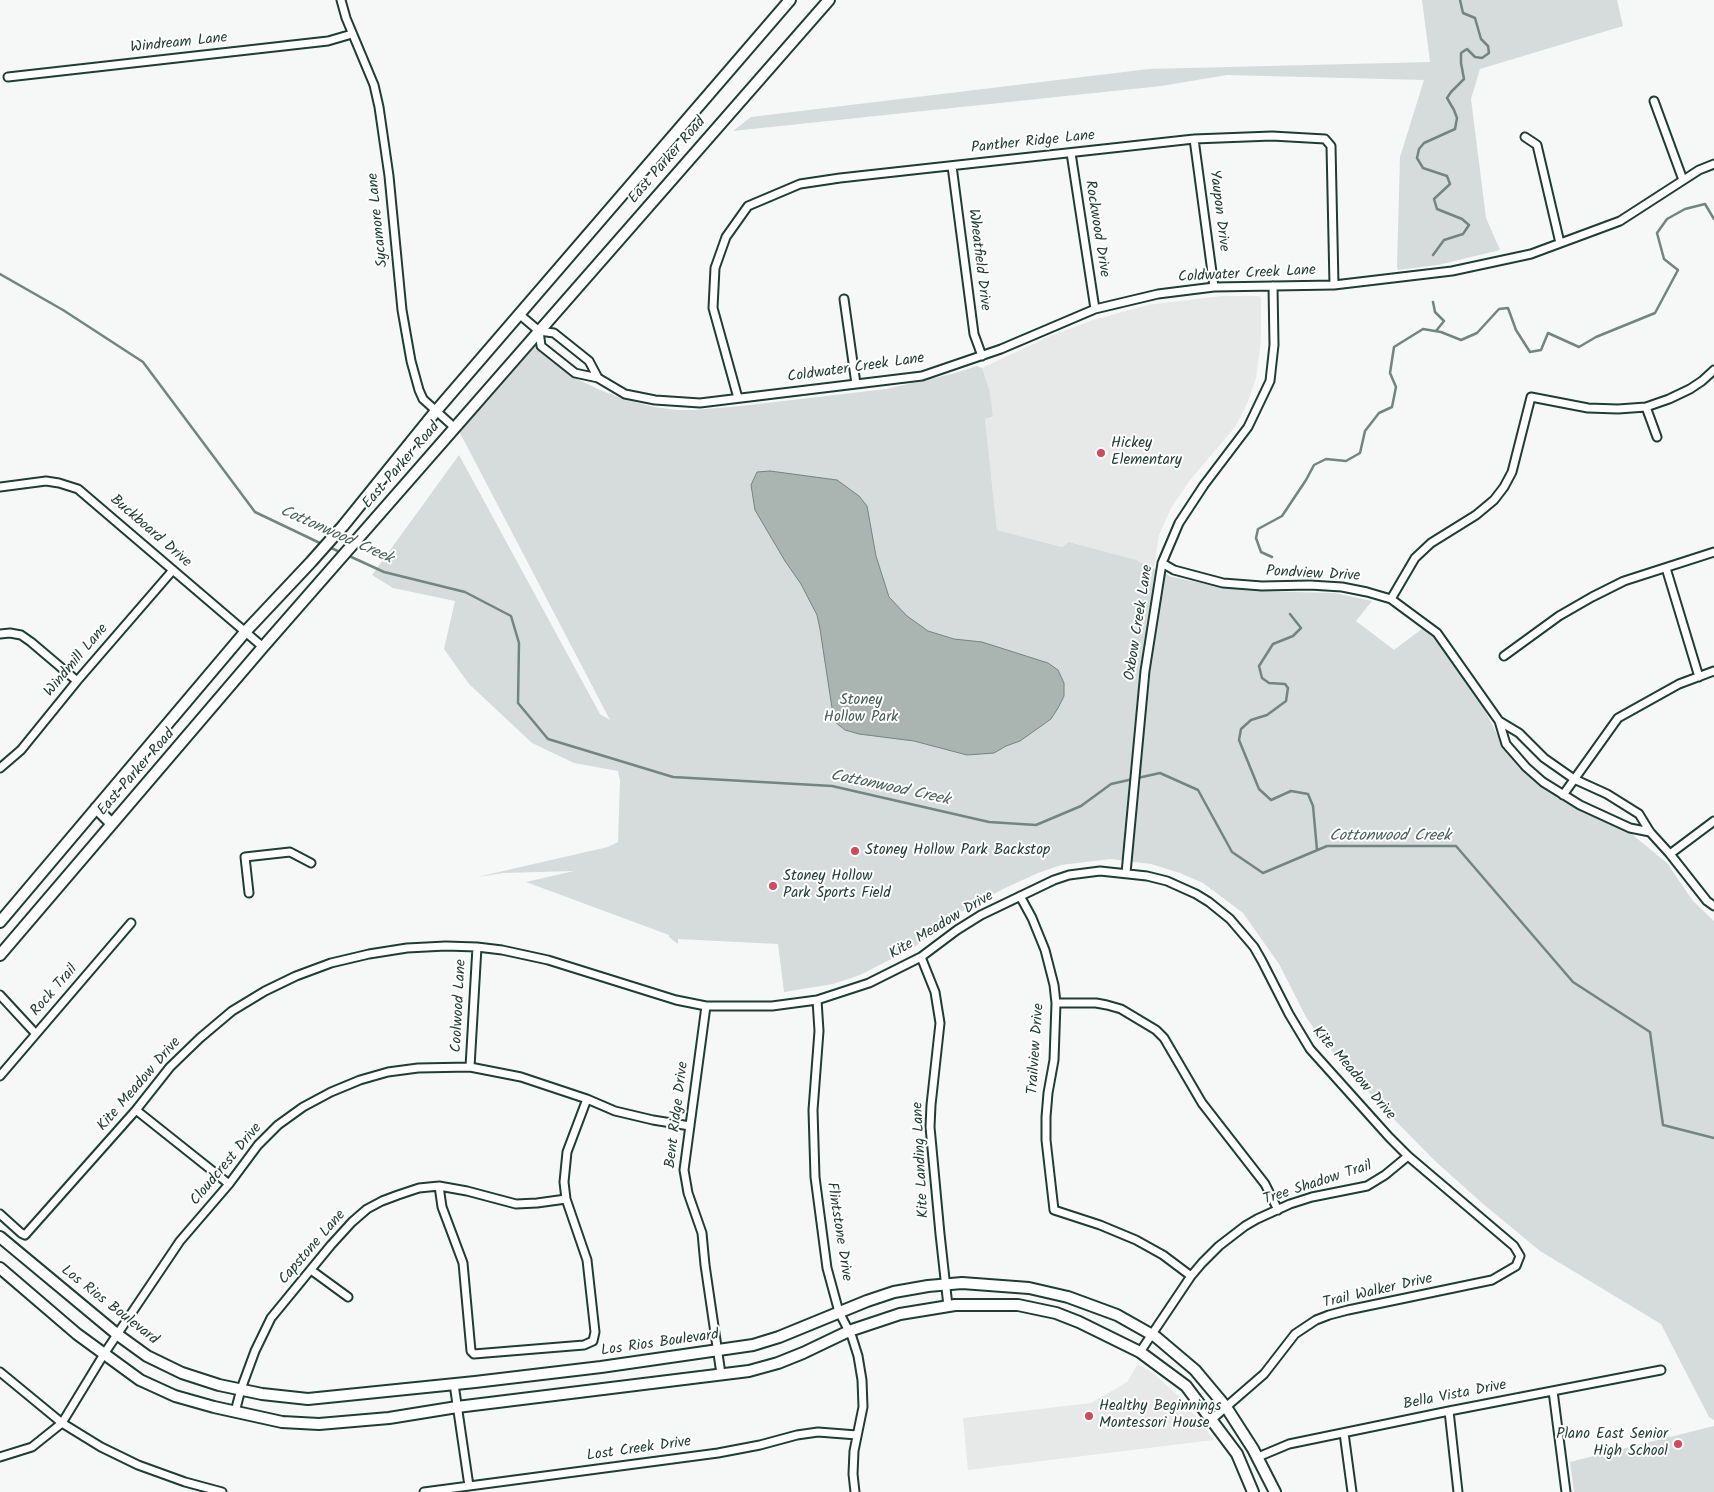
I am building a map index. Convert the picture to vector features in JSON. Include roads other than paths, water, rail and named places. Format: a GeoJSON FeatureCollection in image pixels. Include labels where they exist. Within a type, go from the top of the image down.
{"type":"FeatureCollection","features":[{"type":"Feature","properties":{"kind":"main road","name":"East Parker Road"},"geometry":{"type":"LineString","coordinates":[[0,922],[246,631],[343,526],[436,411],[790,0]]}},
{"type":"Feature","properties":{"kind":"main road","name":"East Parker Road"},"geometry":{"type":"LineString","coordinates":[[0,954],[263,647],[366,532],[829,0]]}},
{"type":"Feature","properties":{"kind":"main road"},"geometry":{"type":"LineString","coordinates":[[96,808],[112,824]]}},
{"type":"Feature","properties":{"kind":"main road","name":"Los Rios Boulevard"},"geometry":{"type":"LineString","coordinates":[[0,1237],[118,1335],[147,1356],[182,1373],[219,1385],[262,1394],[308,1400],[601,1367],[753,1346],[867,1301],[894,1292],[928,1286],[962,1283],[1029,1288],[1068,1297],[1117,1315],[1151,1334],[1195,1370],[1226,1407],[1258,1457],[1275,1492]]}},
{"type":"Feature","properties":{"kind":"main road"},"geometry":{"type":"LineString","coordinates":[[0,1268],[76,1334],[140,1380],[175,1396],[235,1412],[282,1422],[319,1424],[390,1418],[457,1407],[749,1371],[778,1363],[849,1330],[900,1314],[948,1306],[982,1304],[1018,1305],[1056,1313],[1079,1322],[1140,1352],[1186,1386],[1236,1454],[1253,1492]]}},
{"type":"Feature","properties":{"kind":"street","name":"Sycamore Lane"},"geometry":{"type":"LineString","coordinates":[[341,0],[352,34],[374,86],[379,107],[389,176],[402,310],[411,361],[421,395],[455,428]]}},
{"type":"Feature","properties":{"kind":"street","name":"Windream Lane"},"geometry":{"type":"LineString","coordinates":[[8,77],[328,41],[352,34]]}},
{"type":"Feature","properties":{"kind":"street"},"geometry":{"type":"LineString","coordinates":[[1654,101],[1683,180]]}},
{"type":"Feature","properties":{"kind":"street","name":"Panther Ridge Lane"},"geometry":{"type":"LineString","coordinates":[[738,398],[713,308],[715,268],[726,237],[748,206],[800,184],[840,178],[1194,140],[1272,136],[1325,139],[1331,146],[1334,285]]}},
{"type":"Feature","properties":{"kind":"street"},"geometry":{"type":"LineString","coordinates":[[1525,137],[1537,145],[1560,243]]}},
{"type":"Feature","properties":{"kind":"street","name":"Yaupon Drive"},"geometry":{"type":"LineString","coordinates":[[1194,140],[1214,287]]}},
{"type":"Feature","properties":{"kind":"street","name":"Rockwood Drive"},"geometry":{"type":"LineString","coordinates":[[1071,153],[1095,309]]}},
{"type":"Feature","properties":{"kind":"street","name":"Coldwater Creek Lane"},"geometry":{"type":"LineString","coordinates":[[539,331],[542,346],[575,373],[598,378],[624,394],[654,400],[700,403],[922,376],[982,356],[1095,309],[1158,294],[1214,287],[1334,285],[1452,271],[1531,254],[1620,221],[1699,170],[1714,164]]}},
{"type":"Feature","properties":{"kind":"street","name":"Wheatfield Drive"},"geometry":{"type":"LineString","coordinates":[[952,166],[974,334],[982,356]]}},
{"type":"Feature","properties":{"kind":"street","name":"Oxbow Creek Lane"},"geometry":{"type":"LineString","coordinates":[[1126,873],[1145,671],[1162,563],[1180,523],[1204,485],[1248,428],[1270,381],[1274,345],[1273,286]]}},
{"type":"Feature","properties":{"kind":"street"},"geometry":{"type":"LineString","coordinates":[[844,299],[856,384]]}},
{"type":"Feature","properties":{"kind":"street","name":"Coldwater Creek Lane"},"geometry":{"type":"LineString","coordinates":[[519,314],[539,331],[554,333],[589,362],[598,378]]}},
{"type":"Feature","properties":{"kind":"street"},"geometry":{"type":"LineString","coordinates":[[1391,599],[1415,558],[1431,542],[1476,515],[1494,500],[1504,486],[1512,472],[1531,398],[1588,408],[1618,409],[1646,407],[1690,389],[1714,370]]}},
{"type":"Feature","properties":{"kind":"street"},"geometry":{"type":"LineString","coordinates":[[1646,407],[1657,437]]}},
{"type":"Feature","properties":{"kind":"street","name":"Buckboard Drive"},"geometry":{"type":"LineString","coordinates":[[0,486],[46,481],[60,482],[78,489],[263,647]]}},
{"type":"Feature","properties":{"kind":"street"},"geometry":{"type":"LineString","coordinates":[[1504,656],[1559,616],[1624,581],[1714,552]]}},
{"type":"Feature","properties":{"kind":"street","name":"Pondview Drive"},"geometry":{"type":"LineString","coordinates":[[1162,563],[1174,570],[1224,583],[1262,586],[1310,585],[1342,587],[1391,599],[1437,633],[1499,721],[1506,744],[1526,767],[1543,782],[1563,795],[1630,828],[1650,832]]}},
{"type":"Feature","properties":{"kind":"street"},"geometry":{"type":"LineString","coordinates":[[1666,568],[1699,677]]}},
{"type":"Feature","properties":{"kind":"street","name":"Windmill Lane"},"geometry":{"type":"LineString","coordinates":[[0,768],[21,750],[77,681],[173,570]]}},
{"type":"Feature","properties":{"kind":"street"},"geometry":{"type":"LineString","coordinates":[[0,634],[21,635],[77,681]]}},
{"type":"Feature","properties":{"kind":"street"},"geometry":{"type":"LineString","coordinates":[[1563,795],[1618,718],[1679,684],[1714,672]]}},
{"type":"Feature","properties":{"kind":"street","name":"Pondview Drive"},"geometry":{"type":"LineString","coordinates":[[1499,721],[1519,733],[1544,758],[1574,779],[1607,794],[1639,814],[1650,832],[1707,901],[1714,906]]}},
{"type":"Feature","properties":{"kind":"street"},"geometry":{"type":"LineString","coordinates":[[1670,854],[1714,821]]}},
{"type":"Feature","properties":{"kind":"street"},"geometry":{"type":"LineString","coordinates":[[250,893],[245,857],[290,852],[311,864]]}},
{"type":"Feature","properties":{"kind":"street","name":"Kite Meadow Drive"},"geometry":{"type":"LineString","coordinates":[[0,1214],[20,1233],[25,1235],[136,1110],[170,1067],[200,1038],[232,1011],[265,991],[296,976],[331,963],[407,948],[477,947],[502,950],[548,960],[644,991],[706,1006],[772,1006],[817,1000],[868,983],[921,957],[967,923],[1040,885],[1069,875],[1100,871],[1147,876],[1180,886],[1209,902],[1230,920],[1254,947],[1296,1027],[1310,1049],[1408,1156],[1514,1246],[1520,1256]]}},
{"type":"Feature","properties":{"kind":"street","name":"Trailview Drive"},"geometry":{"type":"LineString","coordinates":[[1020,896],[1032,918],[1045,950],[1056,1003],[1054,1060],[1046,1117],[1046,1140],[1054,1210],[1100,1225],[1136,1240],[1163,1255],[1191,1276]]}},
{"type":"Feature","properties":{"kind":"street","name":"Rock Trail"},"geometry":{"type":"LineString","coordinates":[[0,1076],[131,924]]}},
{"type":"Feature","properties":{"kind":"street","name":"Coolwood Lane"},"geometry":{"type":"LineString","coordinates":[[470,1067],[477,947]]}},
{"type":"Feature","properties":{"kind":"street","name":"Kite Landing Lane"},"geometry":{"type":"LineString","coordinates":[[921,957],[935,992],[940,1023],[930,1127],[944,1285],[948,1306]]}},
{"type":"Feature","properties":{"kind":"street"},"geometry":{"type":"LineString","coordinates":[[0,995],[36,1034]]}},
{"type":"Feature","properties":{"kind":"street","name":"Flintstone Drive"},"geometry":{"type":"LineString","coordinates":[[817,1000],[819,1031],[813,1110],[815,1177],[827,1268],[839,1312],[849,1330],[858,1356],[862,1380],[863,1407],[854,1451],[853,1474],[856,1492]]}},
{"type":"Feature","properties":{"kind":"street"},"geometry":{"type":"LineString","coordinates":[[1056,1003],[1096,1003],[1107,1005],[1121,1009],[1156,1030],[1164,1038],[1202,1103],[1265,1184],[1278,1210]]}},
{"type":"Feature","properties":{"kind":"street","name":"Bent Ridge Drive"},"geometry":{"type":"LineString","coordinates":[[706,1006],[684,1170],[688,1193],[702,1233],[721,1374]]}},
{"type":"Feature","properties":{"kind":"street","name":"Cloudcrest Drive"},"geometry":{"type":"LineString","coordinates":[[0,1457],[32,1447],[62,1423],[104,1354],[180,1241],[229,1184],[258,1145],[278,1126],[303,1107],[331,1092],[360,1080],[388,1072],[418,1068],[470,1067],[521,1077],[587,1098],[615,1111],[690,1126]]}},
{"type":"Feature","properties":{"kind":"street"},"geometry":{"type":"LineString","coordinates":[[439,1186],[442,1207],[462,1263],[471,1351],[474,1354],[584,1345],[593,1341],[595,1332],[587,1260],[566,1199],[564,1182],[567,1152],[587,1098]]}},
{"type":"Feature","properties":{"kind":"street"},"geometry":{"type":"LineString","coordinates":[[136,1110],[229,1184]]}},
{"type":"Feature","properties":{"kind":"street","name":"Tree Shadow Trail"},"geometry":{"type":"LineString","coordinates":[[1140,1352],[1191,1276],[1202,1263],[1230,1238],[1251,1223],[1278,1210],[1312,1198],[1367,1186],[1386,1176],[1408,1156]]}},
{"type":"Feature","properties":{"kind":"street","name":"Capstone Lane"},"geometry":{"type":"LineString","coordinates":[[235,1412],[241,1389],[259,1340],[272,1318],[331,1245],[367,1209],[398,1194],[419,1188],[439,1186],[467,1191],[516,1204],[566,1199]]}},
{"type":"Feature","properties":{"kind":"street","name":"Trail Walker Drive"},"geometry":{"type":"LineString","coordinates":[[1211,1420],[1264,1374],[1295,1334],[1316,1320],[1329,1314],[1492,1280],[1516,1266],[1520,1256]]}},
{"type":"Feature","properties":{"kind":"street"},"geometry":{"type":"LineString","coordinates":[[311,1270],[348,1297]]}},
{"type":"Feature","properties":{"kind":"street","name":"Bella Vista Drive"},"geometry":{"type":"LineString","coordinates":[[1258,1457],[1289,1444],[1661,1370]]}},
{"type":"Feature","properties":{"kind":"street"},"geometry":{"type":"LineString","coordinates":[[0,1372],[62,1423],[100,1447],[138,1465],[185,1482],[222,1492]]}},
{"type":"Feature","properties":{"kind":"street"},"geometry":{"type":"LineString","coordinates":[[454,1384],[469,1486]]}},
{"type":"Feature","properties":{"kind":"street"},"geometry":{"type":"LineString","coordinates":[[1553,1391],[1566,1492]]}},
{"type":"Feature","properties":{"kind":"street"},"geometry":{"type":"LineString","coordinates":[[1450,1411],[1458,1492]]}},
{"type":"Feature","properties":{"kind":"street","name":"Lost Creek Drive"},"geometry":{"type":"LineString","coordinates":[[424,1492],[718,1453],[818,1432],[857,1435]]}},
{"type":"Feature","properties":{"kind":"street"},"geometry":{"type":"LineString","coordinates":[[1344,1433],[1352,1492]]}},
{"type":"Feature","properties":{"kind":"waterway"},"geometry":{"type":"LineString","coordinates":[[1433,255],[1444,240],[1463,234],[1469,225],[1462,219],[1437,209],[1434,199],[1450,184],[1447,176],[1423,168],[1417,158],[1419,149],[1424,143],[1455,129],[1457,118],[1447,98],[1464,79],[1461,53],[1467,49],[1475,57],[1482,58],[1489,53],[1488,46],[1481,39],[1475,18],[1463,13],[1460,0]]}},
{"type":"Feature","properties":{"kind":"waterway"},"geometry":{"type":"LineString","coordinates":[[1272,557],[1261,552],[1256,538],[1258,529],[1282,516],[1314,465],[1326,459],[1346,461],[1360,453],[1365,431],[1379,413],[1392,407],[1396,387],[1390,373],[1394,347],[1423,329],[1441,332],[1461,340],[1477,333],[1499,309],[1508,308],[1516,330],[1530,352],[1541,350],[1548,333],[1579,347],[1596,337],[1655,313],[1678,270],[1664,259],[1657,233],[1667,219],[1685,209],[1705,204],[1714,219]]}},
{"type":"Feature","properties":{"kind":"waterway","name":"Cottonwood Creek"},"geometry":{"type":"LineString","coordinates":[[0,274],[63,310],[143,362],[255,512],[322,544]]}},
{"type":"Feature","properties":{"kind":"waterway"},"geometry":{"type":"LineString","coordinates":[[1433,302],[1435,312],[1444,321],[1436,331]]}},
{"type":"Feature","properties":{"kind":"waterway","name":"Cottonwood Creek"},"geometry":{"type":"LineString","coordinates":[[329,547],[342,553]]}},
{"type":"Feature","properties":{"kind":"waterway","name":"Cottonwood Creek"},"geometry":{"type":"LineString","coordinates":[[347,555],[384,572],[465,592],[511,616],[519,643],[518,703],[548,739],[673,777],[832,786],[989,822],[1036,825],[1081,806],[1111,784],[1160,773],[1198,790],[1232,852],[1263,873],[1327,846],[1456,846],[1573,982],[1650,1032],[1663,1125],[1714,1138]]}},
{"type":"Feature","properties":{"kind":"waterway"},"geometry":{"type":"LineString","coordinates":[[1290,614],[1301,628],[1293,636],[1273,644],[1259,666],[1262,678],[1269,683],[1285,684],[1288,688],[1286,701],[1267,715],[1251,720],[1241,729],[1239,740],[1259,789],[1271,800],[1291,791],[1308,794],[1313,806],[1317,850]]}},
{"type":"Feature","properties":{"kind":"place","name":"Hickey Elementary"},"geometry":{"type":"Point","coordinates":[1101,453]}},
{"type":"Feature","properties":{"kind":"place","name":"Stoney Hollow Park Backstop"},"geometry":{"type":"Point","coordinates":[855,851]}},
{"type":"Feature","properties":{"kind":"place","name":"Stoney Hollow Park Sports Field"},"geometry":{"type":"Point","coordinates":[773,886]}},
{"type":"Feature","properties":{"kind":"place","name":"Healthy Beginnings Montessori House"},"geometry":{"type":"Point","coordinates":[1089,1416]}},
{"type":"Feature","properties":{"kind":"place","name":"Plano East Senior High School"},"geometry":{"type":"Point","coordinates":[1678,1444]}},
{"type":"Feature","properties":{"kind":"park label","name":"Stoney Hollow Park"},"geometry":{"type":"Point","coordinates":[861,710]}}]}
